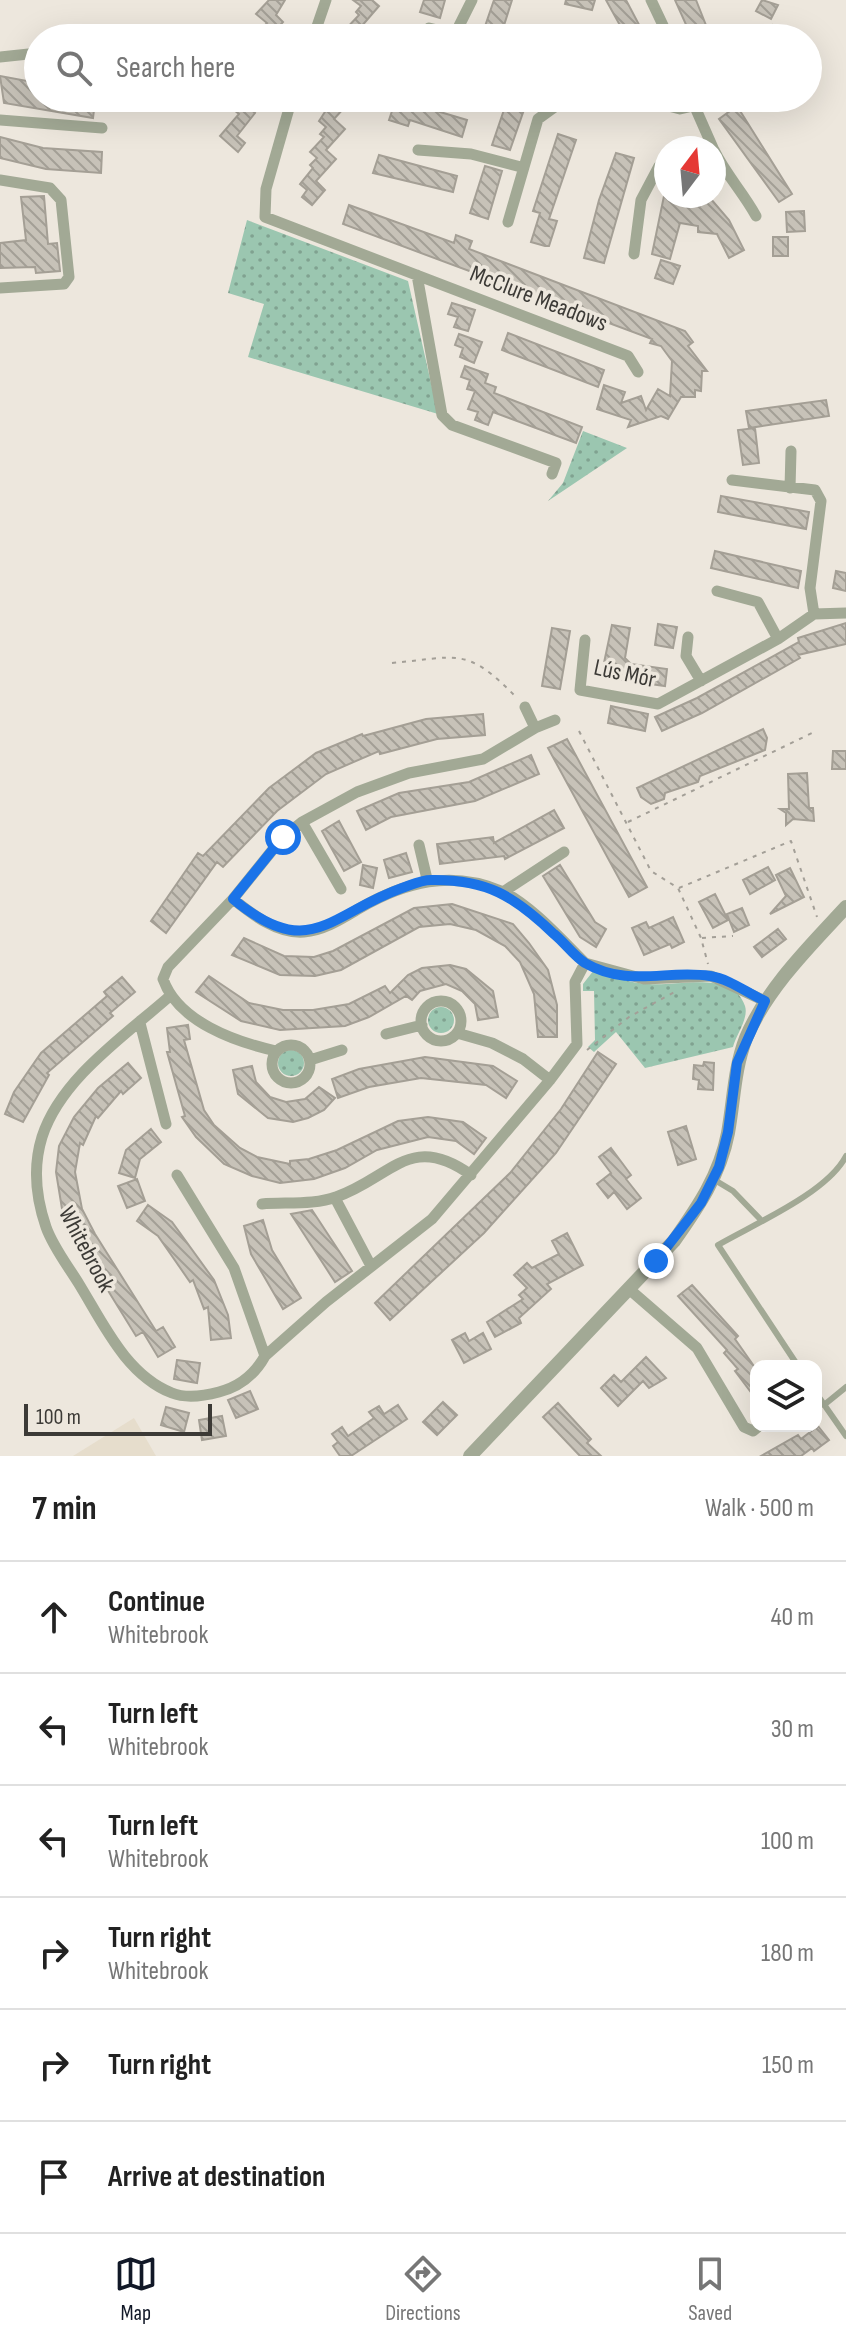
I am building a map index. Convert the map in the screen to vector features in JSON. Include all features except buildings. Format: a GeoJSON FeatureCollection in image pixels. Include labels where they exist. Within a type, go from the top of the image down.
{"type":"FeatureCollection","features":[{"type":"Feature","properties":{"kind":"street"},"geometry":{"type":"LineString","coordinates":[[318,24],[326,0]]}},
{"type":"Feature","properties":{"kind":"street"},"geometry":{"type":"LineString","coordinates":[[460,24],[472,0]]}},
{"type":"Feature","properties":{"kind":"street"},"geometry":{"type":"LineString","coordinates":[[651,0],[662,24]]}},
{"type":"Feature","properties":{"kind":"street"},"geometry":{"type":"LineString","coordinates":[[0,57],[24,54]]}},
{"type":"Feature","properties":{"kind":"street","name":"McClure Meadows"},"geometry":{"type":"LineString","coordinates":[[288,112],[266,189],[265,217],[628,356],[638,372]]}},
{"type":"Feature","properties":{"kind":"street"},"geometry":{"type":"LineString","coordinates":[[508,222],[521,167],[538,119],[548,112]]}},
{"type":"Feature","properties":{"kind":"street"},"geometry":{"type":"LineString","coordinates":[[696,112],[707,136]]}},
{"type":"Feature","properties":{"kind":"street"},"geometry":{"type":"LineString","coordinates":[[0,120],[102,128]]}},
{"type":"Feature","properties":{"kind":"street"},"geometry":{"type":"LineString","coordinates":[[418,150],[471,154],[521,167]]}},
{"type":"Feature","properties":{"kind":"street"},"geometry":{"type":"LineString","coordinates":[[634,254],[641,200],[654,175]]}},
{"type":"Feature","properties":{"kind":"street"},"geometry":{"type":"LineString","coordinates":[[726,178],[741,189],[756,216]]}},
{"type":"Feature","properties":{"kind":"street"},"geometry":{"type":"LineString","coordinates":[[0,180],[50,188],[61,200],[69,277],[64,284],[0,288]]}},
{"type":"Feature","properties":{"kind":"street"},"geometry":{"type":"LineString","coordinates":[[417,275],[442,415],[452,425],[556,463],[552,474]]}},
{"type":"Feature","properties":{"kind":"street"},"geometry":{"type":"LineString","coordinates":[[790,488],[791,451]]}},
{"type":"Feature","properties":{"kind":"street"},"geometry":{"type":"LineString","coordinates":[[732,480],[815,490],[821,501],[810,588],[814,614],[846,613]]}},
{"type":"Feature","properties":{"kind":"street"},"geometry":{"type":"LineString","coordinates":[[717,591],[758,602],[778,639]]}},
{"type":"Feature","properties":{"kind":"street","name":"Lús Mór"},"geometry":{"type":"LineString","coordinates":[[585,640],[580,690],[658,704],[778,639],[814,614]]}},
{"type":"Feature","properties":{"kind":"street","name":"Lús Mór"},"geometry":{"type":"LineString","coordinates":[[688,637],[686,656],[701,681]]}},
{"type":"Feature","properties":{"kind":"street"},"geometry":{"type":"LineString","coordinates":[[525,707],[535,728]]}},
{"type":"Feature","properties":{"kind":"street"},"geometry":{"type":"LineString","coordinates":[[276,1051],[272,1070],[286,1083],[304,1078],[310,1060],[304,1050],[293,1045],[276,1051],[238,1042],[204,1023],[171,995],[163,979],[168,967],[233,899],[283,837],[302,822],[357,792],[409,773],[483,759],[535,728],[555,720]]}},
{"type":"Feature","properties":{"kind":"street"},"geometry":{"type":"LineString","coordinates":[[302,822],[341,889]]}},
{"type":"Feature","properties":{"kind":"street"},"geometry":{"type":"LineString","coordinates":[[419,845],[427,879]]}},
{"type":"Feature","properties":{"kind":"street"},"geometry":{"type":"LineString","coordinates":[[503,892],[564,852]]}},
{"type":"Feature","properties":{"kind":"street"},"geometry":{"type":"LineString","coordinates":[[233,899],[256,918],[282,928],[306,932],[334,923],[384,895],[427,879],[463,881],[503,892],[585,963],[644,979],[711,976],[765,1001]]}},
{"type":"Feature","properties":{"kind":"street"},"geometry":{"type":"LineString","coordinates":[[470,1456],[674,1241],[713,1179],[728,1132],[737,1063],[765,1001],[846,907]]}},
{"type":"Feature","properties":{"kind":"street"},"geometry":{"type":"LineString","coordinates":[[577,1044],[575,982],[585,963]]}},
{"type":"Feature","properties":{"kind":"street","name":"Whitebrook"},"geometry":{"type":"LineString","coordinates":[[171,995],[71,1087],[43,1135],[36,1173],[38,1202],[46,1230],[111,1336],[150,1381],[173,1394],[206,1396],[244,1381],[265,1356],[432,1219],[577,1044]]}},
{"type":"Feature","properties":{"kind":"street"},"geometry":{"type":"LineString","coordinates":[[457,1033],[460,1014],[446,1002],[428,1007],[422,1025],[428,1036],[440,1041],[457,1033],[492,1043],[523,1059],[550,1080]]}},
{"type":"Feature","properties":{"kind":"street"},"geometry":{"type":"LineString","coordinates":[[140,1023],[166,1124]]}},
{"type":"Feature","properties":{"kind":"street"},"geometry":{"type":"LineString","coordinates":[[386,1034],[422,1025]]}},
{"type":"Feature","properties":{"kind":"street"},"geometry":{"type":"LineString","coordinates":[[310,1060],[342,1050]]}},
{"type":"Feature","properties":{"kind":"street"},"geometry":{"type":"LineString","coordinates":[[262,1204],[335,1198],[410,1157],[448,1158],[471,1175]]}},
{"type":"Feature","properties":{"kind":"street"},"geometry":{"type":"LineString","coordinates":[[177,1175],[234,1268],[265,1356]]}},
{"type":"Feature","properties":{"kind":"street"},"geometry":{"type":"LineString","coordinates":[[335,1198],[371,1266]]}},
{"type":"Feature","properties":{"kind":"street"},"geometry":{"type":"LineString","coordinates":[[629,1289],[697,1348],[744,1427],[750,1430]]}},
{"type":"Feature","properties":{"kind":"lane"},"geometry":{"type":"LineString","coordinates":[[794,1360],[718,1245],[835,1173],[846,1156]]}},
{"type":"Feature","properties":{"kind":"lane"},"geometry":{"type":"LineString","coordinates":[[713,1179],[733,1191],[761,1220]]}},
{"type":"Feature","properties":{"kind":"lane"},"geometry":{"type":"LineString","coordinates":[[824,1405],[846,1387]]}},
{"type":"Feature","properties":{"kind":"lane"},"geometry":{"type":"LineString","coordinates":[[822,1402],[846,1436]]}},
{"type":"Feature","properties":{"kind":"path"},"geometry":{"type":"LineString","coordinates":[[392,663],[463,657],[489,670],[525,707]]}},
{"type":"Feature","properties":{"kind":"path"},"geometry":{"type":"LineString","coordinates":[[579,731],[651,871],[678,888],[701,938],[711,976]]}},
{"type":"Feature","properties":{"kind":"path"},"geometry":{"type":"LineString","coordinates":[[627,822],[812,733]]}},
{"type":"Feature","properties":{"kind":"path"},"geometry":{"type":"LineString","coordinates":[[678,888],[791,841],[823,933]]}},
{"type":"Feature","properties":{"kind":"path"},"geometry":{"type":"LineString","coordinates":[[701,938],[733,936]]}},
{"type":"Feature","properties":{"kind":"path"},"geometry":{"type":"LineString","coordinates":[[577,1044],[586,1051],[629,1017],[686,987]]}},
{"type":"Feature","properties":{"kind":"shaded area"},"geometry":{"type":"Polygon","coordinates":[[[134,1418],[156,1456],[73,1456],[134,1418]]]}},
{"type":"Feature","properties":{"kind":"green space"},"geometry":{"type":"Polygon","coordinates":[[[247,220],[408,281],[438,414],[248,357],[264,304],[228,293],[247,220]]]}},
{"type":"Feature","properties":{"kind":"green space"},"geometry":{"type":"Polygon","coordinates":[[[583,431],[627,448],[548,501],[563,483],[583,431]]]}},
{"type":"Feature","properties":{"kind":"green space"},"geometry":{"type":"Polygon","coordinates":[[[594,970],[642,983],[703,982],[729,987],[739,995],[746,1011],[733,1047],[645,1068],[616,1032],[594,1052],[588,1047],[595,1040],[594,991],[583,991],[583,984],[594,970]]]}},
{"type":"Feature","properties":{"kind":"green space"},"geometry":{"type":"Polygon","coordinates":[[[441,1007],[450,1011],[454,1020],[450,1029],[441,1033],[432,1029],[428,1020],[432,1011],[441,1007]]]}},
{"type":"Feature","properties":{"kind":"green space"},"geometry":{"type":"Polygon","coordinates":[[[291,1050],[300,1054],[304,1063],[300,1072],[291,1076],[282,1072],[278,1063],[282,1054],[291,1050]]]}},
{"type":"Feature","properties":{"kind":"route"},"geometry":{"type":"LineString","coordinates":[[283,837],[233,899],[256,918],[282,928],[306,932],[334,923],[384,895],[427,879],[463,881],[503,892],[544,924],[585,963],[644,979],[711,976],[765,1001],[747,1035],[737,1063],[728,1132],[719,1167],[701,1203],[656,1261]]}}]}
